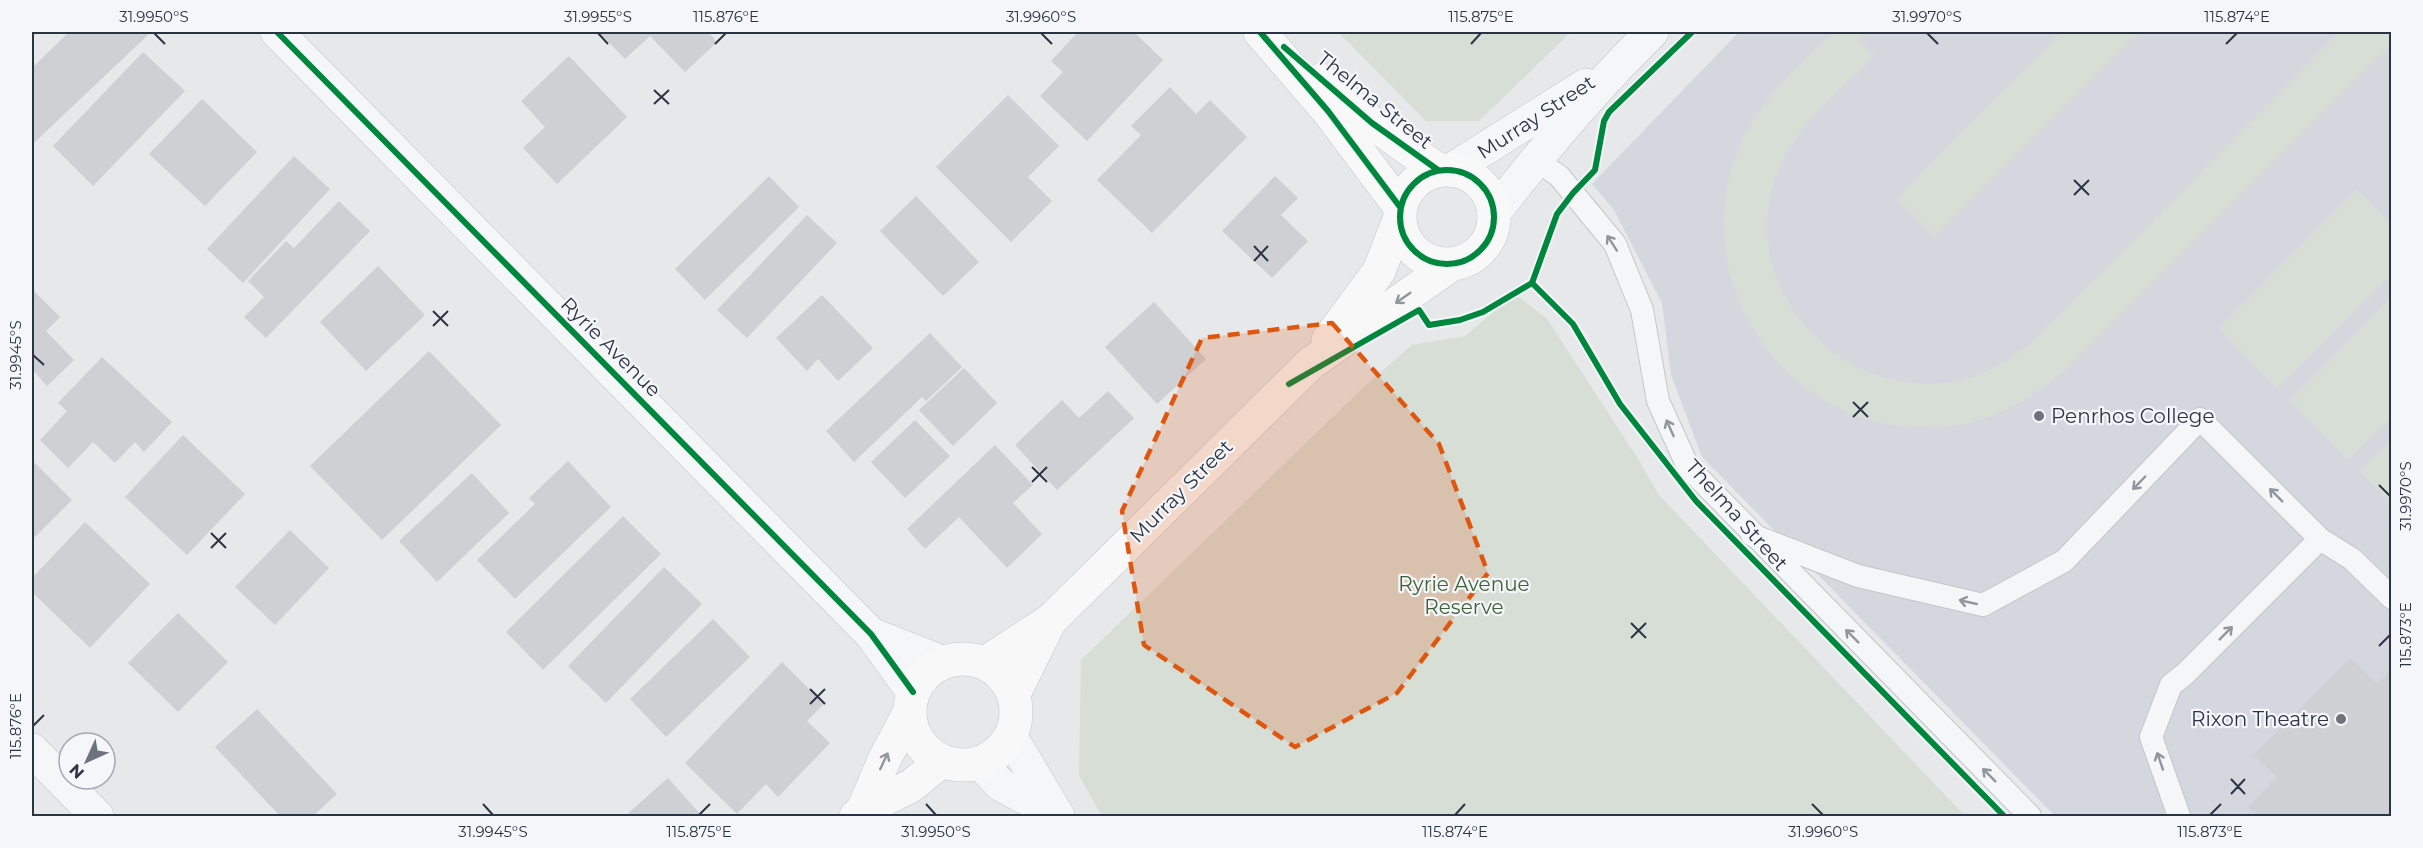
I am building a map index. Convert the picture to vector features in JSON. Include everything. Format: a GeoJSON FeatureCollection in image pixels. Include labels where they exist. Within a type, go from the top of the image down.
{"type":"FeatureCollection","features":[{"type":"Feature","properties":{"kind":"main road","name":"Thelma Street"},"geometry":{"type":"LineString","coordinates":[[1260,32],[1328,111],[1400,214]]}},
{"type":"Feature","properties":{"kind":"main road","name":"Thelma Street"},"geometry":{"type":"LineString","coordinates":[[1265,32],[1372,123],[1445,170]]}},
{"type":"Feature","properties":{"kind":"main road"},"geometry":{"type":"LineString","coordinates":[[1445,170],[1467,174],[1480,184],[1490,197],[1494,213],[1493,228],[1478,254],[1465,261],[1436,264],[1422,258],[1411,248],[1403,235],[1400,214],[1405,194],[1414,183],[1425,175],[1445,170]]}},
{"type":"Feature","properties":{"kind":"main road","name":"Murray Street"},"geometry":{"type":"LineString","coordinates":[[985,663],[1051,620],[1311,363],[1379,271],[1400,214]]}},
{"type":"Feature","properties":{"kind":"main road","name":"Murray Street"},"geometry":{"type":"LineString","coordinates":[[1311,363],[1450,264]]}},
{"type":"Feature","properties":{"kind":"main road","name":"Murray Street"},"geometry":{"type":"LineString","coordinates":[[1014,694],[1051,620]]}},
{"type":"Feature","properties":{"kind":"main road"},"geometry":{"type":"LineString","coordinates":[[859,813],[924,674],[942,662],[964,658],[985,663],[1004,675],[1014,694],[1017,716],[1011,737],[997,753],[980,763],[961,765],[942,761],[925,751],[914,734],[911,703]]}},
{"type":"Feature","properties":{"kind":"main road"},"geometry":{"type":"LineString","coordinates":[[859,813],[911,786],[942,761]]}},
{"type":"Feature","properties":{"kind":"street","name":"Ryrie Avenue"},"geometry":{"type":"LineString","coordinates":[[277,32],[871,634],[911,703]]}},
{"type":"Feature","properties":{"kind":"street","name":"Murray Street"},"geometry":{"type":"LineString","coordinates":[[1494,213],[1536,160],[1620,63],[1652,32]]}},
{"type":"Feature","properties":{"kind":"street","name":"Murray Street"},"geometry":{"type":"LineString","coordinates":[[1445,170],[1620,63]]}},
{"type":"Feature","properties":{"kind":"street","name":"Ryrie Avenue"},"geometry":{"type":"LineString","coordinates":[[871,634],[942,662]]}},
{"type":"Feature","properties":{"kind":"street"},"geometry":{"type":"LineString","coordinates":[[1011,737],[1056,814]]}},
{"type":"Feature","properties":{"kind":"street"},"geometry":{"type":"LineString","coordinates":[[32,750],[97,816]]}},
{"type":"Feature","properties":{"kind":"street"},"geometry":{"type":"LineString","coordinates":[[980,763],[1001,785],[1056,814]]}},
{"type":"Feature","properties":{"kind":"lane","name":"Thelma Street"},"geometry":{"type":"LineString","coordinates":[[1536,160],[1559,176],[1615,244],[1642,310],[1658,401],[1688,467],[1752,535],[2030,816]]}},
{"type":"Feature","properties":{"kind":"lane"},"geometry":{"type":"LineString","coordinates":[[1752,535],[1858,576],[1983,605],[2064,561],[2200,419],[2320,539],[2352,559],[2391,598]]}},
{"type":"Feature","properties":{"kind":"lane"},"geometry":{"type":"LineString","coordinates":[[2179,816],[2151,737],[2171,685],[2185,674],[2320,539]]}},
{"type":"Feature","properties":{"kind":"highlighted area"},"geometry":{"type":"Polygon","coordinates":[[[1332,323],[1439,444],[1488,573],[1397,693],[1295,747],[1144,645],[1122,511],[1202,338],[1332,323]]]}},
{"type":"Feature","properties":{"kind":"shaded area","name":"Penrhos College"},"geometry":{"type":"Polygon","coordinates":[[[1739,32],[2391,32],[2391,816],[2055,816],[1702,457],[1671,375],[1662,303],[1614,210],[1592,184],[1739,32]]]}},
{"type":"Feature","properties":{"kind":"green space"},"geometry":{"type":"Polygon","coordinates":[[[1338,32],[1571,32],[1479,121],[1426,121],[1338,32]]]}},
{"type":"Feature","properties":{"kind":"green space"},"geometry":{"type":"Polygon","coordinates":[[[1834,32],[1867,32],[1859,40],[1875,56],[1809,122],[1787,152],[1779,169],[1768,212],[1770,254],[1783,292],[1806,326],[1836,354],[1873,373],[1914,383],[1957,381],[1990,370],[2036,338],[2339,32],[2391,32],[2392,44],[2056,378],[2023,401],[1986,418],[1958,425],[1914,427],[1865,418],[1821,398],[1784,369],[1755,332],[1735,289],[1725,243],[1726,195],[1739,147],[1747,130],[1780,85],[1834,32]]]}},
{"type":"Feature","properties":{"kind":"green space"},"geometry":{"type":"Polygon","coordinates":[[[2061,32],[2140,32],[1935,237],[1896,198],[2061,32]]]}},
{"type":"Feature","properties":{"kind":"green space"},"geometry":{"type":"Polygon","coordinates":[[[2357,189],[2391,224],[2391,276],[2277,389],[2219,328],[2357,189]]]}},
{"type":"Feature","properties":{"kind":"green space","name":"Ryrie Avenue Reserve"},"geometry":{"type":"Polygon","coordinates":[[[1515,294],[1547,319],[1659,495],[1965,816],[1105,816],[1099,811],[1079,775],[1081,660],[1367,384],[1412,345],[1465,336],[1515,294]]]}},
{"type":"Feature","properties":{"kind":"green space"},"geometry":{"type":"Polygon","coordinates":[[[2391,298],[2391,418],[2348,460],[2290,400],[2391,298]]]}},
{"type":"Feature","properties":{"kind":"green space"},"geometry":{"type":"Polygon","coordinates":[[[2391,439],[2391,504],[2359,471],[2391,439]]]}},
{"type":"Feature","properties":{"kind":"building"},"geometry":{"type":"Polygon","coordinates":[[[69,32],[151,32],[35,142],[32,139],[32,68],[69,32]]]}},
{"type":"Feature","properties":{"kind":"building"},"geometry":{"type":"Polygon","coordinates":[[[599,32],[713,32],[710,34],[717,42],[685,72],[650,36],[625,59],[599,32]]]}},
{"type":"Feature","properties":{"kind":"building"},"geometry":{"type":"Polygon","coordinates":[[[1078,32],[1134,32],[1163,60],[1087,141],[1040,96],[1063,72],[1051,61],[1078,32]]]}},
{"type":"Feature","properties":{"kind":"building"},"geometry":{"type":"Polygon","coordinates":[[[143,52],[185,91],[93,186],[53,146],[143,52]]]}},
{"type":"Feature","properties":{"kind":"building"},"geometry":{"type":"Polygon","coordinates":[[[569,56],[627,117],[557,184],[523,148],[545,127],[521,101],[569,56]]]}},
{"type":"Feature","properties":{"kind":"building"},"geometry":{"type":"Polygon","coordinates":[[[1170,87],[1196,114],[1210,100],[1247,137],[1152,233],[1097,180],[1141,135],[1131,126],[1170,87]]]}},
{"type":"Feature","properties":{"kind":"building"},"geometry":{"type":"Polygon","coordinates":[[[1008,95],[1059,146],[1028,177],[1052,201],[1011,242],[936,167],[1008,95]]]}},
{"type":"Feature","properties":{"kind":"building"},"geometry":{"type":"Polygon","coordinates":[[[202,99],[257,152],[205,206],[149,154],[202,99]]]}},
{"type":"Feature","properties":{"kind":"building"},"geometry":{"type":"Polygon","coordinates":[[[294,156],[330,189],[243,283],[207,249],[294,156]]]}},
{"type":"Feature","properties":{"kind":"building"},"geometry":{"type":"Polygon","coordinates":[[[769,176],[799,207],[705,300],[675,269],[769,176]]]}},
{"type":"Feature","properties":{"kind":"building"},"geometry":{"type":"Polygon","coordinates":[[[1275,176],[1298,198],[1281,215],[1308,241],[1272,278],[1222,231],[1275,176]]]}},
{"type":"Feature","properties":{"kind":"building"},"geometry":{"type":"Polygon","coordinates":[[[916,196],[979,262],[943,296],[880,231],[916,196]]]}},
{"type":"Feature","properties":{"kind":"building"},"geometry":{"type":"Polygon","coordinates":[[[339,201],[370,231],[266,338],[244,317],[264,297],[248,281],[286,241],[294,248],[339,201]]]}},
{"type":"Feature","properties":{"kind":"building"},"geometry":{"type":"Polygon","coordinates":[[[807,215],[837,243],[747,338],[717,310],[807,215]]]}},
{"type":"Feature","properties":{"kind":"building"},"geometry":{"type":"Polygon","coordinates":[[[378,266],[425,315],[366,371],[320,322],[378,266]]]}},
{"type":"Feature","properties":{"kind":"building"},"geometry":{"type":"Polygon","coordinates":[[[33,290],[60,317],[46,331],[74,360],[47,386],[32,369],[33,290]]]}},
{"type":"Feature","properties":{"kind":"building"},"geometry":{"type":"Polygon","coordinates":[[[822,295],[873,348],[838,381],[818,359],[807,371],[776,338],[822,295]]]}},
{"type":"Feature","properties":{"kind":"building"},"geometry":{"type":"Polygon","coordinates":[[[1154,302],[1206,359],[1157,404],[1105,347],[1154,302]]]}},
{"type":"Feature","properties":{"kind":"building"},"geometry":{"type":"Polygon","coordinates":[[[930,333],[962,367],[926,401],[922,397],[854,462],[826,431],[930,333]]]}},
{"type":"Feature","properties":{"kind":"building"},"geometry":{"type":"Polygon","coordinates":[[[429,351],[501,425],[382,540],[310,466],[429,351]]]}},
{"type":"Feature","properties":{"kind":"building"},"geometry":{"type":"Polygon","coordinates":[[[102,357],[172,422],[144,452],[135,442],[115,463],[93,442],[68,468],[40,440],[67,411],[58,403],[102,357]]]}},
{"type":"Feature","properties":{"kind":"building"},"geometry":{"type":"Polygon","coordinates":[[[964,368],[997,403],[953,446],[919,410],[964,368]]]}},
{"type":"Feature","properties":{"kind":"building"},"geometry":{"type":"Polygon","coordinates":[[[1108,391],[1134,418],[1057,490],[1015,445],[1062,400],[1079,418],[1108,391]]]}},
{"type":"Feature","properties":{"kind":"building"},"geometry":{"type":"Polygon","coordinates":[[[915,420],[950,456],[905,498],[871,462],[915,420]]]}},
{"type":"Feature","properties":{"kind":"building"},"geometry":{"type":"Polygon","coordinates":[[[183,435],[245,494],[187,555],[125,497],[183,435]]]}},
{"type":"Feature","properties":{"kind":"building"},"geometry":{"type":"Polygon","coordinates":[[[995,445],[1033,485],[1013,503],[1042,534],[1007,568],[959,517],[925,549],[907,529],[995,445]]]}},
{"type":"Feature","properties":{"kind":"building"},"geometry":{"type":"Polygon","coordinates":[[[32,460],[72,500],[32,540],[32,460]]]}},
{"type":"Feature","properties":{"kind":"building"},"geometry":{"type":"Polygon","coordinates":[[[568,461],[611,507],[515,599],[477,560],[535,504],[529,498],[568,461]]]}},
{"type":"Feature","properties":{"kind":"building"},"geometry":{"type":"Polygon","coordinates":[[[472,473],[509,513],[437,582],[399,541],[472,473]]]}},
{"type":"Feature","properties":{"kind":"building"},"geometry":{"type":"Polygon","coordinates":[[[623,516],[661,554],[543,670],[506,632],[623,516]]]}},
{"type":"Feature","properties":{"kind":"building"},"geometry":{"type":"Polygon","coordinates":[[[85,522],[150,584],[90,648],[32,592],[32,578],[85,522]]]}},
{"type":"Feature","properties":{"kind":"building"},"geometry":{"type":"Polygon","coordinates":[[[290,530],[329,568],[275,625],[235,587],[290,530]]]}},
{"type":"Feature","properties":{"kind":"building"},"geometry":{"type":"Polygon","coordinates":[[[664,567],[702,604],[606,703],[568,666],[664,567]]]}},
{"type":"Feature","properties":{"kind":"building"},"geometry":{"type":"Polygon","coordinates":[[[178,613],[228,662],[178,712],[128,663],[178,613]]]}},
{"type":"Feature","properties":{"kind":"building"},"geometry":{"type":"Polygon","coordinates":[[[713,619],[750,657],[666,737],[630,699],[713,619]]]}},
{"type":"Feature","properties":{"kind":"building","name":"Rixon Theatre"},"geometry":{"type":"Polygon","coordinates":[[[2351,658],[2377,684],[2392,669],[2392,816],[2258,816],[2248,807],[2277,777],[2254,755],[2351,658]]]}},
{"type":"Feature","properties":{"kind":"building"},"geometry":{"type":"Polygon","coordinates":[[[782,662],[824,704],[807,721],[830,743],[778,797],[766,784],[737,814],[685,763],[782,662]]]}},
{"type":"Feature","properties":{"kind":"building"},"geometry":{"type":"Polygon","coordinates":[[[257,709],[337,794],[313,816],[280,816],[215,747],[257,709]]]}},
{"type":"Feature","properties":{"kind":"building"},"geometry":{"type":"Polygon","coordinates":[[[668,778],[702,816],[625,816],[668,778]]]}},
{"type":"Feature","properties":{"kind":"cycle path"},"geometry":{"type":"LineString","coordinates":[[277,32],[871,634],[913,692]]}},
{"type":"Feature","properties":{"kind":"cycle path"},"geometry":{"type":"LineString","coordinates":[[1260,32],[1328,111],[1400,207]]}},
{"type":"Feature","properties":{"kind":"cycle path"},"geometry":{"type":"LineString","coordinates":[[1532,283],[1557,214],[1595,170],[1604,121],[1609,112],[1692,32]]}},
{"type":"Feature","properties":{"kind":"cycle path"},"geometry":{"type":"LineString","coordinates":[[1284,47],[1372,123],[1438,170]]}},
{"type":"Feature","properties":{"kind":"cycle path"},"geometry":{"type":"LineString","coordinates":[[1447,170],[1465,174],[1480,184],[1490,199],[1494,217],[1490,235],[1480,250],[1465,260],[1447,264],[1429,260],[1414,250],[1404,235],[1400,217],[1404,199],[1414,184],[1429,174],[1447,170]]}},
{"type":"Feature","properties":{"kind":"cycle path"},"geometry":{"type":"LineString","coordinates":[[1289,384],[1419,310],[1429,325],[1460,320],[1483,312],[1532,283],[1573,324],[1620,404],[1696,501],[2004,816]]}},
{"type":"Feature","properties":{"kind":"place","name":"Penrhos College"},"geometry":{"type":"Point","coordinates":[2039,416]}},
{"type":"Feature","properties":{"kind":"place","name":"Rixon Theatre"},"geometry":{"type":"Point","coordinates":[2341,719]}}]}
